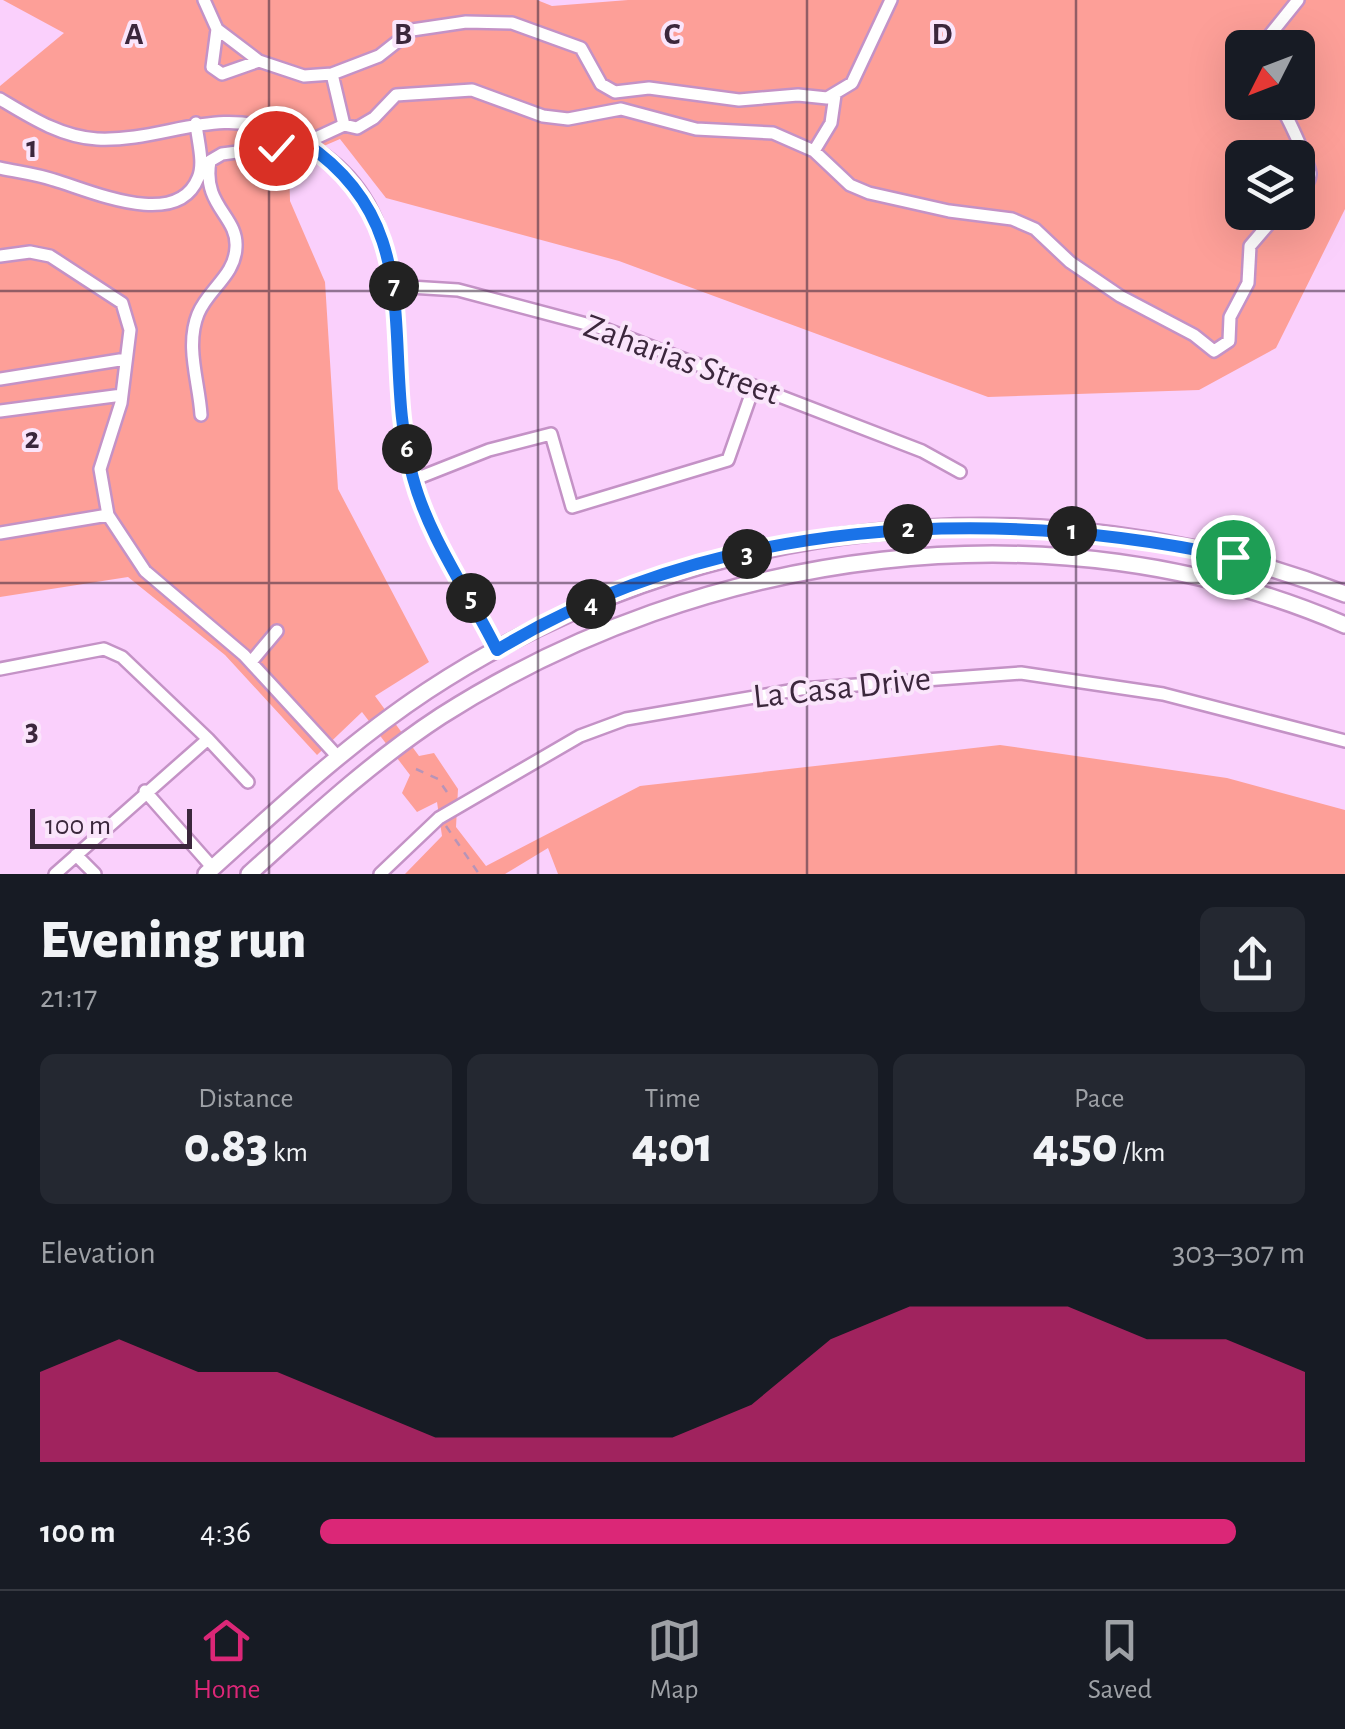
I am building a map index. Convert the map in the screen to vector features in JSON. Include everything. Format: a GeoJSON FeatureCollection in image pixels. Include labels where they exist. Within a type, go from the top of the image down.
{"type":"FeatureCollection","features":[{"type":"Feature","properties":{"kind":"main road"},"geometry":{"type":"LineString","coordinates":[[211,872],[338,757],[427,690],[582,607],[671,574],[758,551],[897,529],[968,526],[1115,535],[1233,557],[1345,594]]}},
{"type":"Feature","properties":{"kind":"main road"},"geometry":{"type":"LineString","coordinates":[[249,874],[399,746],[509,676],[598,632],[664,607],[806,570],[876,560],[969,555],[1114,564],[1208,580],[1345,625]]}},
{"type":"Feature","properties":{"kind":"main road"},"geometry":{"type":"LineString","coordinates":[[497,650],[509,676]]}},
{"type":"Feature","properties":{"kind":"street"},"geometry":{"type":"LineString","coordinates":[[204,0],[217,29],[259,61],[304,76],[332,74],[380,56],[412,30],[504,21],[582,48],[601,84],[615,92],[669,89],[739,100],[835,95]]}},
{"type":"Feature","properties":{"kind":"street"},"geometry":{"type":"LineString","coordinates":[[814,151],[831,122],[835,95],[858,73],[891,0]]}},
{"type":"Feature","properties":{"kind":"street"},"geometry":{"type":"LineString","coordinates":[[1274,30],[1298,0]]}},
{"type":"Feature","properties":{"kind":"street"},"geometry":{"type":"LineString","coordinates":[[217,29],[212,66],[232,74],[259,61]]}},
{"type":"Feature","properties":{"kind":"street"},"geometry":{"type":"LineString","coordinates":[[332,74],[348,128],[367,124],[396,96],[472,90],[543,116],[568,120],[622,109],[696,129],[773,133],[814,151],[850,185],[870,193],[950,211],[1012,219],[1035,229],[1070,262],[1120,296],[1194,335],[1214,351],[1229,341],[1230,317],[1245,296],[1250,246],[1264,230]]}},
{"type":"Feature","properties":{"kind":"street"},"geometry":{"type":"LineString","coordinates":[[0,99],[50,127],[96,139],[196,123],[258,124],[305,143],[340,169],[369,206],[385,239],[394,286],[404,436],[413,480],[497,650]]}},
{"type":"Feature","properties":{"kind":"street"},"geometry":{"type":"LineString","coordinates":[[0,168],[54,180],[125,205],[169,200],[188,194],[198,178],[196,123]]}},
{"type":"Feature","properties":{"kind":"street"},"geometry":{"type":"LineString","coordinates":[[201,415],[192,347],[196,318],[205,299],[230,272],[236,248],[229,223],[213,203],[210,160],[222,154],[305,143],[344,124]]}},
{"type":"Feature","properties":{"kind":"street"},"geometry":{"type":"LineString","coordinates":[[0,256],[30,252],[50,256],[118,298],[128,316],[122,395],[100,468],[108,515],[144,571],[251,662],[338,757]]}},
{"type":"Feature","properties":{"kind":"street","name":"Zaharias Street"},"geometry":{"type":"LineString","coordinates":[[394,286],[458,290],[577,320],[922,451],[960,472]]}},
{"type":"Feature","properties":{"kind":"street"},"geometry":{"type":"LineString","coordinates":[[0,379],[126,359]]}},
{"type":"Feature","properties":{"kind":"street"},"geometry":{"type":"LineString","coordinates":[[413,480],[489,450],[550,434],[572,507],[728,460],[754,386]]}},
{"type":"Feature","properties":{"kind":"street"},"geometry":{"type":"LineString","coordinates":[[0,411],[122,395]]}},
{"type":"Feature","properties":{"kind":"street"},"geometry":{"type":"LineString","coordinates":[[0,533],[108,515]]}},
{"type":"Feature","properties":{"kind":"street"},"geometry":{"type":"LineString","coordinates":[[251,662],[277,631]]}},
{"type":"Feature","properties":{"kind":"street"},"geometry":{"type":"LineString","coordinates":[[0,669],[104,649],[122,657],[208,738],[248,782]]}},
{"type":"Feature","properties":{"kind":"street","name":"La Casa Drive"},"geometry":{"type":"LineString","coordinates":[[380,874],[439,818],[580,736],[626,719],[802,689],[1021,673],[1162,694],[1345,740]]}},
{"type":"Feature","properties":{"kind":"street"},"geometry":{"type":"LineString","coordinates":[[55,874],[208,738]]}},
{"type":"Feature","properties":{"kind":"street"},"geometry":{"type":"LineString","coordinates":[[144,791],[211,872]]}},
{"type":"Feature","properties":{"kind":"street"},"geometry":{"type":"LineString","coordinates":[[76,855],[94,874]]}},
{"type":"Feature","properties":{"kind":"shaded area"},"geometry":{"type":"Polygon","coordinates":[[[3,0],[537,0],[552,6],[628,0],[1345,0],[1345,209],[1276,348],[1199,390],[988,397],[619,261],[386,198],[340,139],[289,161],[290,201],[325,282],[338,489],[429,662],[375,696],[419,756],[434,753],[458,789],[456,827],[486,866],[640,786],[1000,745],[1227,778],[1345,810],[1345,874],[558,874],[548,848],[505,874],[405,874],[442,836],[437,802],[417,812],[402,793],[410,775],[362,712],[317,755],[225,655],[128,577],[0,597],[0,86],[64,33],[3,0]]]}},
{"type":"Feature","properties":{"kind":"route"},"geometry":{"type":"LineString","coordinates":[[276,148],[305,143],[328,158],[351,180],[375,215],[385,239],[394,286],[404,436],[413,480],[428,519],[497,650],[582,607],[706,564],[758,551],[897,529],[1046,529],[1163,542],[1233,557]]}}]}
